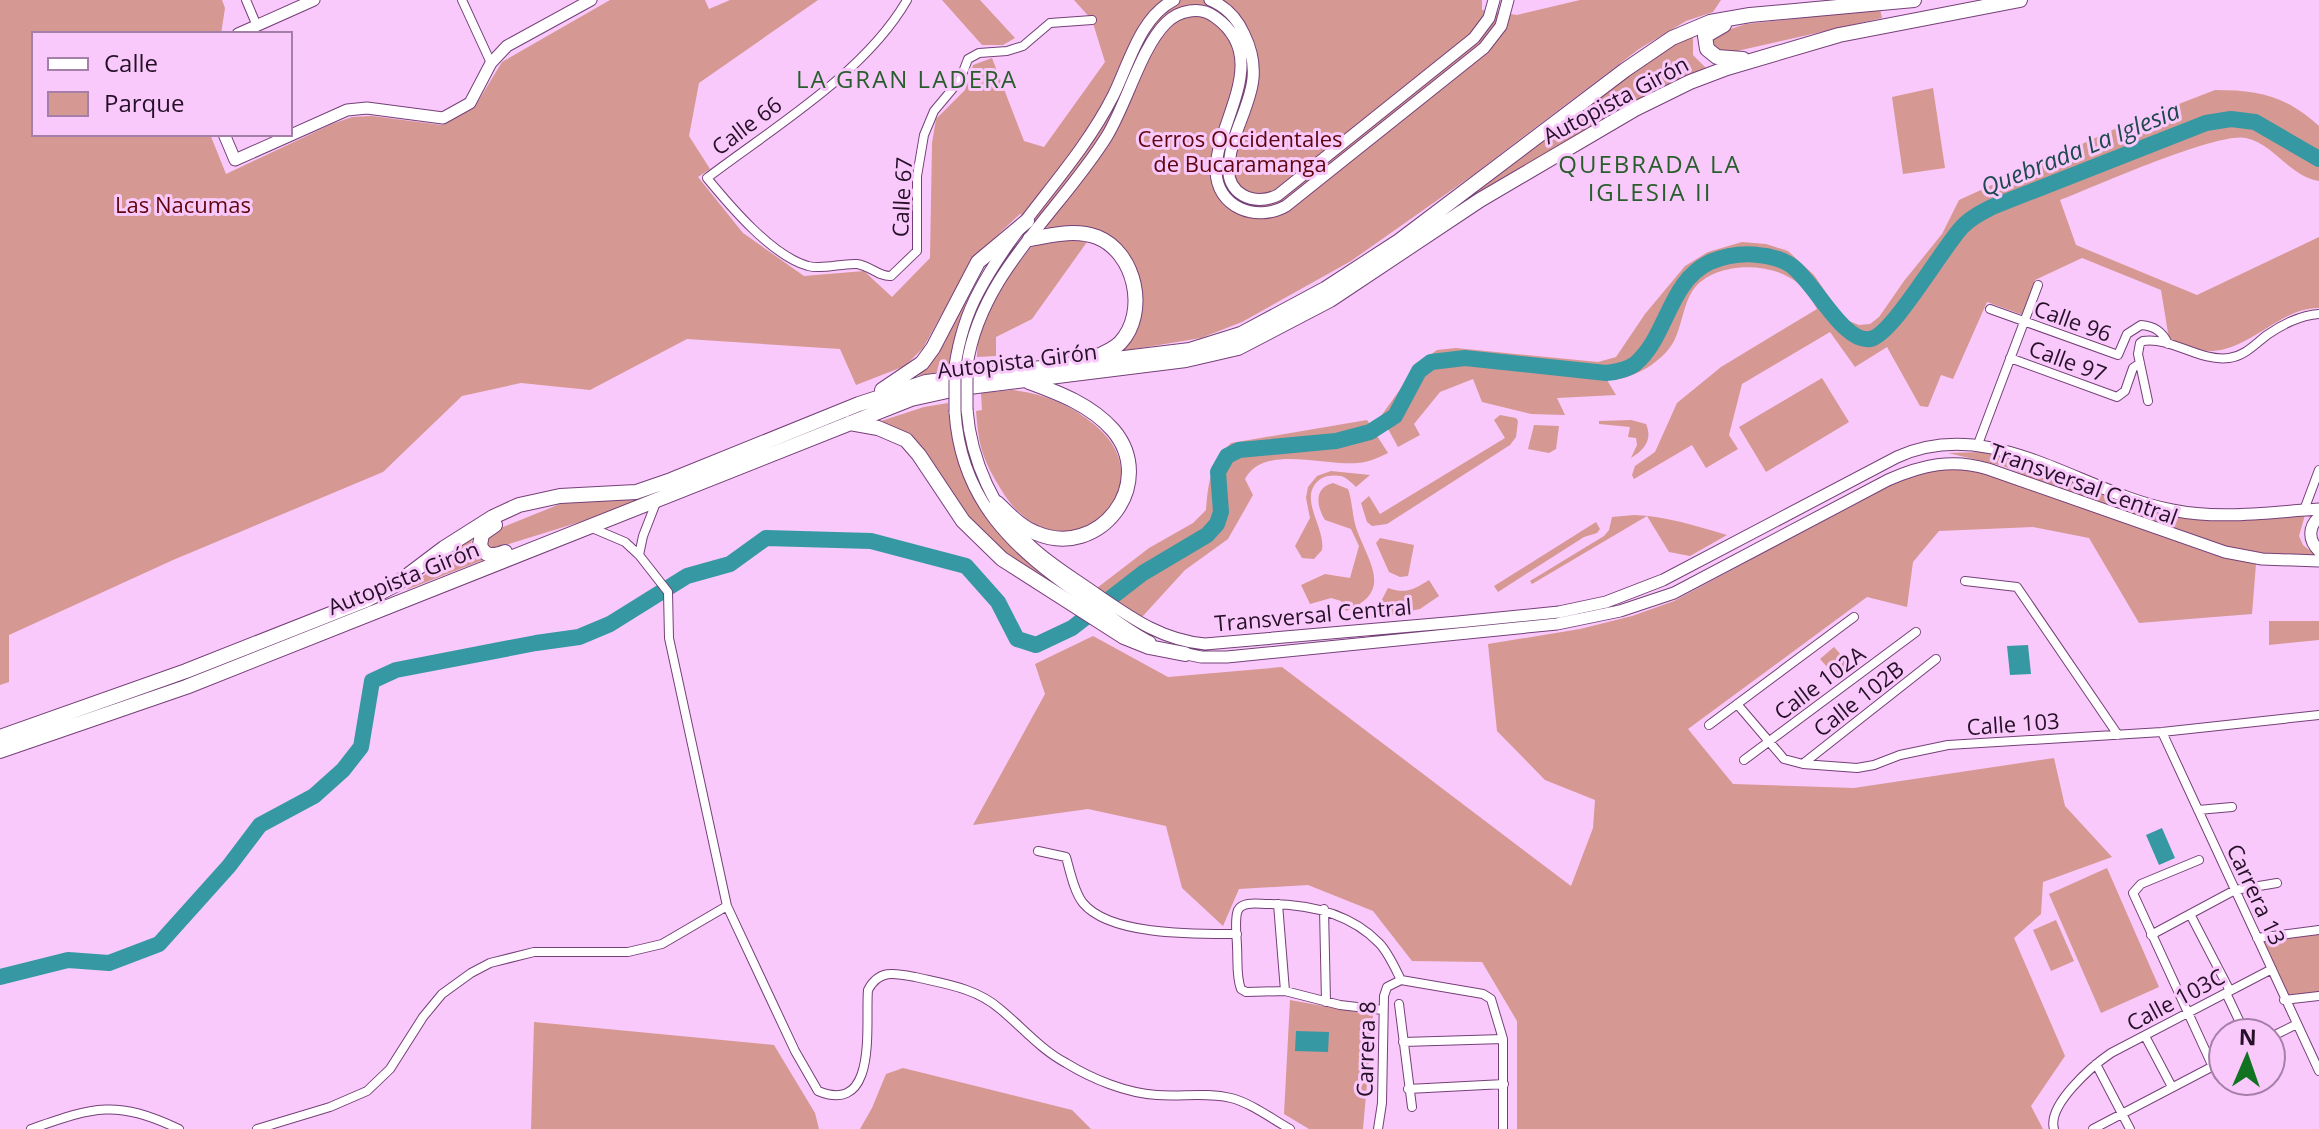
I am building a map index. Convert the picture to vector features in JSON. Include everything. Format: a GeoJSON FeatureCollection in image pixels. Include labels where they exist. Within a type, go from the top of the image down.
{"type":"FeatureCollection","features":[{"type":"Feature","properties":{"kind":"highway","name":"Autopista Girón"},"geometry":{"type":"LineString","coordinates":[[0,737],[156,682],[366,600],[395,585],[444,548],[493,517],[519,505],[560,496],[636,492],[859,404],[937,380],[1206,346],[1260,325],[1325,289],[1399,241],[1658,47],[1710,22],[1750,15],[1914,0]]}},
{"type":"Feature","properties":{"kind":"highway","name":"Autopista Girón"},"geometry":{"type":"LineString","coordinates":[[0,751],[186,687],[932,393],[1186,360],[1252,342],[1330,300],[1469,207],[1635,109],[1712,73],[1867,28],[2020,0]]}},
{"type":"Feature","properties":{"kind":"highway"},"geometry":{"type":"LineString","coordinates":[[1750,15],[1708,33],[1705,44],[1709,53],[1717,57],[1756,59]]}},
{"type":"Feature","properties":{"kind":"highway"},"geometry":{"type":"LineString","coordinates":[[859,404],[922,363],[978,262],[1027,221]]}},
{"type":"Feature","properties":{"kind":"highway"},"geometry":{"type":"LineString","coordinates":[[1030,239],[1068,233],[1100,238],[1117,252],[1130,273],[1136,300],[1131,326],[1125,336],[1108,352],[1069,365]]}},
{"type":"Feature","properties":{"kind":"highway"},"geometry":{"type":"LineString","coordinates":[[997,503],[1032,532],[1054,538],[1071,538],[1087,535],[1109,520],[1118,509],[1127,485],[1125,452],[1113,430],[1073,399],[1025,381]]}},
{"type":"Feature","properties":{"kind":"highway"},"geometry":{"type":"LineString","coordinates":[[850,423],[878,428],[906,440],[975,535],[1002,559],[1085,599],[1112,618],[1137,643],[1165,652],[1185,654]]}},
{"type":"Feature","properties":{"kind":"highway"},"geometry":{"type":"LineString","coordinates":[[560,496],[551,503],[514,516],[485,532],[480,537],[480,545],[484,552],[496,556],[556,535],[571,534]]}},
{"type":"Feature","properties":{"kind":"main road"},"geometry":{"type":"LineString","coordinates":[[243,32],[314,0]]}},
{"type":"Feature","properties":{"kind":"main road"},"geometry":{"type":"LineString","coordinates":[[292,135],[347,110],[367,108],[443,118],[470,103],[491,63],[512,42],[591,0]]}},
{"type":"Feature","properties":{"kind":"main road","name":"Transversal Central"},"geometry":{"type":"LineString","coordinates":[[1174,0],[1164,5],[1149,22],[1102,116],[1082,148],[995,263],[971,306],[961,335],[961,450],[975,486],[993,518],[1035,562],[1112,618],[1163,635],[1205,644],[1572,609],[1619,598],[1663,580],[1908,452],[1942,444],[1978,444],[2008,451],[2125,498],[2173,510],[2217,515],[2319,509]]}},
{"type":"Feature","properties":{"kind":"main road"},"geometry":{"type":"LineString","coordinates":[[1210,0],[1232,13],[1250,46],[1254,75],[1253,89],[1228,169],[1233,188],[1245,197],[1266,200],[1278,195],[1474,38],[1489,18],[1494,0]]}},
{"type":"Feature","properties":{"kind":"main road","name":"Transversal Central"},"geometry":{"type":"LineString","coordinates":[[961,366],[984,306],[1102,144],[1151,45],[1159,31],[1175,16],[1196,10],[1205,12],[1214,16],[1230,33],[1239,54],[1240,82],[1217,159],[1216,178],[1222,193],[1233,206],[1263,213],[1286,206],[1484,48],[1501,26],[1508,0]]}},
{"type":"Feature","properties":{"kind":"main road"},"geometry":{"type":"LineString","coordinates":[[225,136],[235,160],[289,136]]}},
{"type":"Feature","properties":{"kind":"main road","name":"Transversal Central"},"geometry":{"type":"LineString","coordinates":[[961,411],[975,455],[997,503],[1033,548],[1085,599]]}},
{"type":"Feature","properties":{"kind":"main road","name":"Transversal Central"},"geometry":{"type":"LineString","coordinates":[[1185,654],[1227,657],[1567,623],[1620,611],[1674,593],[1888,480],[1916,468],[1941,463],[1988,469],[2225,552],[2262,559],[2319,561]]}},
{"type":"Feature","properties":{"kind":"main road"},"geometry":{"type":"LineString","coordinates":[[2319,517],[2311,527],[2310,536],[2319,551]]}},
{"type":"Feature","properties":{"kind":"street"},"geometry":{"type":"LineString","coordinates":[[246,0],[257,26]]}},
{"type":"Feature","properties":{"kind":"street"},"geometry":{"type":"LineString","coordinates":[[462,0],[491,63]]}},
{"type":"Feature","properties":{"kind":"street","name":"Calle 66"},"geometry":{"type":"LineString","coordinates":[[886,276],[862,265],[812,267],[799,262],[743,220],[707,178],[838,79],[891,27],[907,0]]}},
{"type":"Feature","properties":{"kind":"street","name":"Calle 67"},"geometry":{"type":"LineString","coordinates":[[886,276],[891,276],[917,251],[917,176],[924,135],[934,111],[960,80],[968,59],[979,53],[1007,51],[1023,46],[1050,23],[1092,20]]}},
{"type":"Feature","properties":{"kind":"street"},"geometry":{"type":"LineString","coordinates":[[1978,444],[2038,285]]}},
{"type":"Feature","properties":{"kind":"street","name":"Calle 96"},"geometry":{"type":"LineString","coordinates":[[1990,309],[2118,355],[2127,334],[2141,325],[2162,333],[2168,344]]}},
{"type":"Feature","properties":{"kind":"street"},"geometry":{"type":"LineString","coordinates":[[2148,401],[2138,348],[2143,341],[2168,344],[2206,356],[2233,358],[2270,332],[2301,317],[2319,314]]}},
{"type":"Feature","properties":{"kind":"street","name":"Calle 97"},"geometry":{"type":"LineString","coordinates":[[2010,358],[2117,397],[2123,394],[2133,368],[2140,363]]}},
{"type":"Feature","properties":{"kind":"street"},"geometry":{"type":"LineString","coordinates":[[2304,510],[2319,470]]}},
{"type":"Feature","properties":{"kind":"street"},"geometry":{"type":"LineString","coordinates":[[639,555],[657,500]]}},
{"type":"Feature","properties":{"kind":"street"},"geometry":{"type":"LineString","coordinates":[[590,527],[617,538],[639,555],[668,592],[669,638],[727,906],[795,1051],[818,1091],[838,1095],[852,1090],[862,1079],[868,990],[873,980],[881,974],[895,973],[974,993],[999,1007],[1036,1044],[1107,1083],[1156,1095],[1234,1098],[1290,1129]]}},
{"type":"Feature","properties":{"kind":"street"},"geometry":{"type":"LineString","coordinates":[[1965,581],[2017,587],[2118,735]]}},
{"type":"Feature","properties":{"kind":"street"},"geometry":{"type":"LineString","coordinates":[[1709,725],[1854,617]]}},
{"type":"Feature","properties":{"kind":"street","name":"Calle 102A"},"geometry":{"type":"LineString","coordinates":[[1744,760],[1916,632]]}},
{"type":"Feature","properties":{"kind":"street","name":"Calle 102B"},"geometry":{"type":"LineString","coordinates":[[1803,764],[1936,659]]}},
{"type":"Feature","properties":{"kind":"street","name":"Calle 103"},"geometry":{"type":"LineString","coordinates":[[1737,704],[1784,759],[1803,764],[1857,768],[1948,745],[2162,732],[2319,715]]}},
{"type":"Feature","properties":{"kind":"street","name":"Carrera 13"},"geometry":{"type":"LineString","coordinates":[[2162,732],[2319,1071]]}},
{"type":"Feature","properties":{"kind":"street"},"geometry":{"type":"LineString","coordinates":[[2198,810],[2232,807]]}},
{"type":"Feature","properties":{"kind":"street"},"geometry":{"type":"LineString","coordinates":[[1038,851],[1066,857],[1081,901],[1094,914],[1113,922],[1179,934],[1237,934]]}},
{"type":"Feature","properties":{"kind":"street"},"geometry":{"type":"LineString","coordinates":[[2199,860],[2134,889],[2133,897],[2207,1055]]}},
{"type":"Feature","properties":{"kind":"street"},"geometry":{"type":"LineString","coordinates":[[2151,935],[2235,890],[2277,883]]}},
{"type":"Feature","properties":{"kind":"street"},"geometry":{"type":"LineString","coordinates":[[1278,904],[1285,991]]}},
{"type":"Feature","properties":{"kind":"street"},"geometry":{"type":"LineString","coordinates":[[1383,1010],[1326,1002],[1285,991],[1246,992],[1241,989],[1237,934],[1237,912],[1240,907],[1278,904],[1324,909],[1381,944],[1401,980],[1488,996],[1493,1003],[1503,1039],[1503,1129]]}},
{"type":"Feature","properties":{"kind":"street"},"geometry":{"type":"LineString","coordinates":[[257,1129],[330,1107],[367,1091],[390,1069],[423,1017],[442,994],[490,963],[534,952],[628,952],[662,944],[727,906]]}},
{"type":"Feature","properties":{"kind":"street"},"geometry":{"type":"LineString","coordinates":[[1324,909],[1326,1002]]}},
{"type":"Feature","properties":{"kind":"street"},"geometry":{"type":"LineString","coordinates":[[2190,914],[2238,1017]]}},
{"type":"Feature","properties":{"kind":"street"},"geometry":{"type":"LineString","coordinates":[[2257,938],[2319,930]]}},
{"type":"Feature","properties":{"kind":"street","name":"Calle 103C"},"geometry":{"type":"LineString","coordinates":[[2054,1129],[2052,1122],[2057,1108],[2096,1064],[2272,969]]}},
{"type":"Feature","properties":{"kind":"street","name":"Carrera 8"},"geometry":{"type":"LineString","coordinates":[[1378,1129],[1382,1103],[1383,1010],[1387,987],[1401,980]]}},
{"type":"Feature","properties":{"kind":"street"},"geometry":{"type":"LineString","coordinates":[[2284,1000],[2319,996]]}},
{"type":"Feature","properties":{"kind":"street"},"geometry":{"type":"LineString","coordinates":[[1399,1004],[1412,1107]]}},
{"type":"Feature","properties":{"kind":"street"},"geometry":{"type":"LineString","coordinates":[[2287,1029],[2297,1024]]}},
{"type":"Feature","properties":{"kind":"street"},"geometry":{"type":"LineString","coordinates":[[2145,1036],[2172,1087]]}},
{"type":"Feature","properties":{"kind":"street"},"geometry":{"type":"LineString","coordinates":[[1403,1042],[1503,1039]]}},
{"type":"Feature","properties":{"kind":"street"},"geometry":{"type":"LineString","coordinates":[[2096,1064],[2130,1129]]}},
{"type":"Feature","properties":{"kind":"street"},"geometry":{"type":"LineString","coordinates":[[2093,1129],[2207,1070]]}},
{"type":"Feature","properties":{"kind":"street"},"geometry":{"type":"LineString","coordinates":[[1408,1089],[1504,1084]]}},
{"type":"Feature","properties":{"kind":"street"},"geometry":{"type":"LineString","coordinates":[[31,1129],[74,1113],[102,1108],[151,1116],[179,1129]]}},
{"type":"Feature","properties":{"kind":"green space","name":"Cerros Occidentales de Bucaramanga"},"geometry":{"type":"Polygon","coordinates":[[[0,0],[222,0],[225,8],[221,32],[32,32],[32,136],[211,136],[226,174],[352,117],[372,116],[442,125],[474,108],[502,62],[610,0],[705,0],[709,9],[730,0],[818,0],[699,83],[689,136],[710,169],[698,177],[743,233],[804,276],[864,271],[892,297],[930,258],[932,143],[936,119],[965,90],[973,65],[992,58],[1024,141],[1044,147],[1105,62],[1092,20],[1074,0],[1482,0],[1482,10],[1517,15],[1580,0],[1721,0],[1713,12],[1686,21],[1639,49],[1473,175],[1351,261],[1242,322],[1201,338],[1123,351],[1137,327],[1141,305],[1109,236],[1089,227],[1050,229],[1020,214],[973,258],[923,348],[905,366],[856,385],[840,349],[687,339],[590,390],[521,383],[462,396],[383,472],[173,560],[9,635],[9,682],[0,685],[0,0]]]}},
{"type":"Feature","properties":{"kind":"green space"},"geometry":{"type":"Polygon","coordinates":[[[942,0],[980,0],[1015,38],[1003,45],[982,45],[942,0]]]}},
{"type":"Feature","properties":{"kind":"green space"},"geometry":{"type":"Polygon","coordinates":[[[1880,9],[1882,18],[1737,51],[1722,52],[1713,47],[1712,35],[1746,24],[1880,9]]]}},
{"type":"Feature","properties":{"kind":"green space"},"geometry":{"type":"Polygon","coordinates":[[[1693,34],[1693,55],[1706,68],[1628,105],[1458,204],[1618,83],[1673,44],[1693,34]]]}},
{"type":"Feature","properties":{"kind":"green space"},"geometry":{"type":"Polygon","coordinates":[[[1933,88],[1945,168],[1903,174],[1892,97],[1933,88]]]}},
{"type":"Feature","properties":{"kind":"green space"},"geometry":{"type":"Polygon","coordinates":[[[2215,90],[2259,93],[2283,101],[2319,126],[2319,181],[2299,173],[2256,141],[2232,138],[2184,151],[2060,200],[2076,245],[2197,295],[2319,237],[2319,308],[2292,314],[2226,349],[2207,351],[2169,339],[2161,290],[2082,258],[2035,280],[2023,315],[1987,302],[1953,379],[1941,375],[1928,407],[1920,406],[1887,347],[1855,367],[1830,332],[1742,384],[1729,435],[1738,449],[1706,468],[1692,445],[1634,479],[1635,466],[1655,452],[1677,403],[1721,367],[1817,309],[1802,287],[1784,274],[1742,268],[1714,274],[1693,290],[1669,349],[1636,374],[1607,380],[1616,395],[1557,398],[1565,415],[1531,414],[1482,402],[1473,379],[1440,392],[1414,424],[1420,435],[1398,447],[1381,416],[1419,363],[1437,350],[1456,348],[1598,362],[1616,357],[1645,314],[1685,266],[1708,252],[1742,242],[1766,244],[1788,251],[1814,275],[1844,319],[1859,325],[1870,324],[1879,317],[1942,234],[1959,200],[2117,128],[2215,90]]]}},
{"type":"Feature","properties":{"kind":"green space"},"geometry":{"type":"Polygon","coordinates":[[[1075,239],[1087,242],[1032,319],[996,337],[996,356],[977,357],[988,311],[1003,284],[1032,246],[1075,239]]]}},
{"type":"Feature","properties":{"kind":"green space"},"geometry":{"type":"Polygon","coordinates":[[[972,285],[957,328],[948,370],[918,376],[944,344],[972,285]]]}},
{"type":"Feature","properties":{"kind":"green space"},"geometry":{"type":"Polygon","coordinates":[[[1822,378],[1849,422],[1766,472],[1739,427],[1822,378]]]}},
{"type":"Feature","properties":{"kind":"green space"},"geometry":{"type":"Polygon","coordinates":[[[1012,390],[1046,397],[1076,412],[1095,425],[1116,450],[1121,476],[1115,499],[1100,518],[1078,529],[1052,530],[1026,518],[1002,491],[983,453],[976,411],[982,410],[981,393],[1012,390]]]}},
{"type":"Feature","properties":{"kind":"green space"},"geometry":{"type":"Polygon","coordinates":[[[948,403],[960,462],[990,521],[1015,551],[1079,599],[988,541],[971,523],[920,446],[878,422],[924,407],[948,403]]]}},
{"type":"Feature","properties":{"kind":"green space"},"geometry":{"type":"Polygon","coordinates":[[[1500,415],[1518,421],[1516,437],[1510,445],[1387,524],[1372,526],[1367,522],[1361,503],[1369,496],[1380,514],[1505,438],[1494,420],[1500,415]]]}},
{"type":"Feature","properties":{"kind":"green space"},"geometry":{"type":"Polygon","coordinates":[[[1367,420],[1388,453],[1358,463],[1280,459],[1254,468],[1245,479],[1253,495],[1228,539],[1185,570],[1142,617],[1097,588],[1149,548],[1193,523],[1206,510],[1212,474],[1231,443],[1367,420]]]}},
{"type":"Feature","properties":{"kind":"green space"},"geometry":{"type":"Polygon","coordinates":[[[1631,420],[1646,424],[1648,440],[1631,458],[1637,445],[1636,438],[1628,437],[1630,427],[1599,424],[1599,421],[1631,420]]]}},
{"type":"Feature","properties":{"kind":"green space"},"geometry":{"type":"Polygon","coordinates":[[[1534,425],[1559,426],[1556,449],[1549,453],[1528,449],[1534,425]]]}},
{"type":"Feature","properties":{"kind":"green space"},"geometry":{"type":"Polygon","coordinates":[[[1980,452],[2003,456],[2157,513],[2200,519],[2305,515],[2299,536],[2303,545],[2318,557],[2251,552],[2223,546],[2065,492],[2003,466],[1948,453],[1980,452]]]}},
{"type":"Feature","properties":{"kind":"green space"},"geometry":{"type":"Polygon","coordinates":[[[1945,467],[1996,477],[2211,554],[2256,564],[2252,614],[2139,623],[2089,538],[2033,527],[1939,531],[1913,562],[1907,607],[1867,597],[1688,729],[1733,784],[1854,788],[2054,758],[2065,806],[2112,857],[2043,882],[2041,914],[2014,938],[2065,1056],[2031,1106],[2043,1129],[1517,1129],[1517,1021],[1482,962],[1412,961],[1373,911],[1308,885],[1239,889],[1223,926],[1182,888],[1166,826],[1088,809],[973,825],[1045,694],[1035,664],[1093,636],[1168,677],[1282,667],[1571,886],[1593,828],[1595,800],[1545,780],[1497,731],[1488,644],[1580,629],[1674,601],[1890,485],[1919,471],[1945,467]]]}},
{"type":"Feature","properties":{"kind":"green space"},"geometry":{"type":"Polygon","coordinates":[[[1331,471],[1370,475],[1356,487],[1336,475],[1324,477],[1314,485],[1311,502],[1322,550],[1314,559],[1302,558],[1295,546],[1310,518],[1306,498],[1308,487],[1317,476],[1331,471]]]}},
{"type":"Feature","properties":{"kind":"green space"},"geometry":{"type":"Polygon","coordinates":[[[698,476],[609,513],[493,549],[485,539],[493,531],[565,502],[698,476]]]}},
{"type":"Feature","properties":{"kind":"green space"},"geometry":{"type":"Polygon","coordinates":[[[1333,483],[1348,489],[1356,528],[1374,578],[1369,596],[1346,611],[1341,601],[1331,598],[1310,604],[1301,585],[1325,574],[1350,578],[1359,546],[1351,529],[1325,520],[1319,504],[1322,489],[1333,483]]]}},
{"type":"Feature","properties":{"kind":"green space"},"geometry":{"type":"Polygon","coordinates":[[[1647,516],[1669,519],[1727,535],[1690,556],[1669,552],[1647,516]]]}},
{"type":"Feature","properties":{"kind":"green space"},"geometry":{"type":"Polygon","coordinates":[[[1647,516],[1532,584],[1530,581],[1604,536],[1612,517],[1647,516]]]}},
{"type":"Feature","properties":{"kind":"green space"},"geometry":{"type":"Polygon","coordinates":[[[1596,522],[1600,529],[1597,533],[1584,537],[1498,592],[1494,586],[1596,522]]]}},
{"type":"Feature","properties":{"kind":"green space"},"geometry":{"type":"Polygon","coordinates":[[[472,536],[471,546],[488,558],[406,590],[472,536]]]}},
{"type":"Feature","properties":{"kind":"green space"},"geometry":{"type":"Polygon","coordinates":[[[1380,538],[1414,545],[1408,576],[1400,577],[1389,572],[1376,543],[1380,538]]]}},
{"type":"Feature","properties":{"kind":"green space"},"geometry":{"type":"Polygon","coordinates":[[[1429,580],[1439,596],[1420,609],[1361,621],[1378,607],[1388,588],[1409,590],[1429,580]]]}},
{"type":"Feature","properties":{"kind":"green space"},"geometry":{"type":"Polygon","coordinates":[[[2269,621],[2319,621],[2319,640],[2269,645],[2269,621]]]}},
{"type":"Feature","properties":{"kind":"green space"},"geometry":{"type":"Polygon","coordinates":[[[1834,647],[1853,668],[1837,678],[1820,659],[1834,647]]]}},
{"type":"Feature","properties":{"kind":"green space"},"geometry":{"type":"Polygon","coordinates":[[[2107,868],[2159,987],[2101,1013],[2049,894],[2107,868]]]}},
{"type":"Feature","properties":{"kind":"green space"},"geometry":{"type":"Polygon","coordinates":[[[2056,920],[2074,961],[2051,971],[2033,930],[2056,920]]]}},
{"type":"Feature","properties":{"kind":"green space"},"geometry":{"type":"Polygon","coordinates":[[[2319,931],[2319,996],[2284,1000],[2257,938],[2319,931]]]}},
{"type":"Feature","properties":{"kind":"green space"},"geometry":{"type":"Polygon","coordinates":[[[1290,1000],[1373,1015],[1363,1129],[1309,1129],[1284,1114],[1290,1000]]]}},
{"type":"Feature","properties":{"kind":"green space"},"geometry":{"type":"Polygon","coordinates":[[[534,1022],[774,1045],[815,1113],[819,1129],[531,1129],[534,1022]]]}},
{"type":"Feature","properties":{"kind":"green space"},"geometry":{"type":"Polygon","coordinates":[[[903,1068],[1072,1110],[1091,1129],[860,1129],[886,1074],[903,1068]]]}},
{"type":"Feature","properties":{"kind":"shaded area"},"geometry":{"type":"Polygon","coordinates":[[[2028,645],[2031,674],[2010,675],[2007,646],[2028,645]]]}},
{"type":"Feature","properties":{"kind":"shaded area"},"geometry":{"type":"Polygon","coordinates":[[[2162,828],[2175,858],[2159,865],[2146,835],[2162,828]]]}},
{"type":"Feature","properties":{"kind":"shaded area"},"geometry":{"type":"Polygon","coordinates":[[[1296,1031],[1329,1032],[1328,1052],[1295,1051],[1296,1031]]]}},
{"type":"Feature","properties":{"kind":"waterway","name":"Quebrada La Iglesia"},"geometry":{"type":"LineString","coordinates":[[0,977],[68,960],[109,963],[159,944],[229,866],[260,825],[314,796],[343,770],[361,747],[372,681],[396,670],[579,637],[610,624],[687,576],[730,564],[766,538],[871,541],[966,566],[998,602],[1017,639],[1036,645],[1072,628],[1143,573],[1207,535],[1217,524],[1221,512],[1218,472],[1227,456],[1239,450],[1336,441],[1370,432],[1395,416],[1419,371],[1431,362],[1465,358],[1606,373],[1625,369],[1635,364],[1646,352],[1685,282],[1696,271],[1710,262],[1746,254],[1771,257],[1792,266],[1850,332],[1870,339],[1904,308],[1962,227],[1992,207],[2206,123],[2231,119],[2255,122],[2319,159]]}},
{"type":"Feature","properties":{"kind":"district","name":"LA GRAN LADERA"},"geometry":{"type":"Point","coordinates":[907,78]}},
{"type":"Feature","properties":{"kind":"district","name":"QUEBRADA LA IGLESIA II"},"geometry":{"type":"Point","coordinates":[1650,177]}},
{"type":"Feature","properties":{"kind":"park label","name":"Las Nacumas"},"geometry":{"type":"Point","coordinates":[183,204]}}]}
